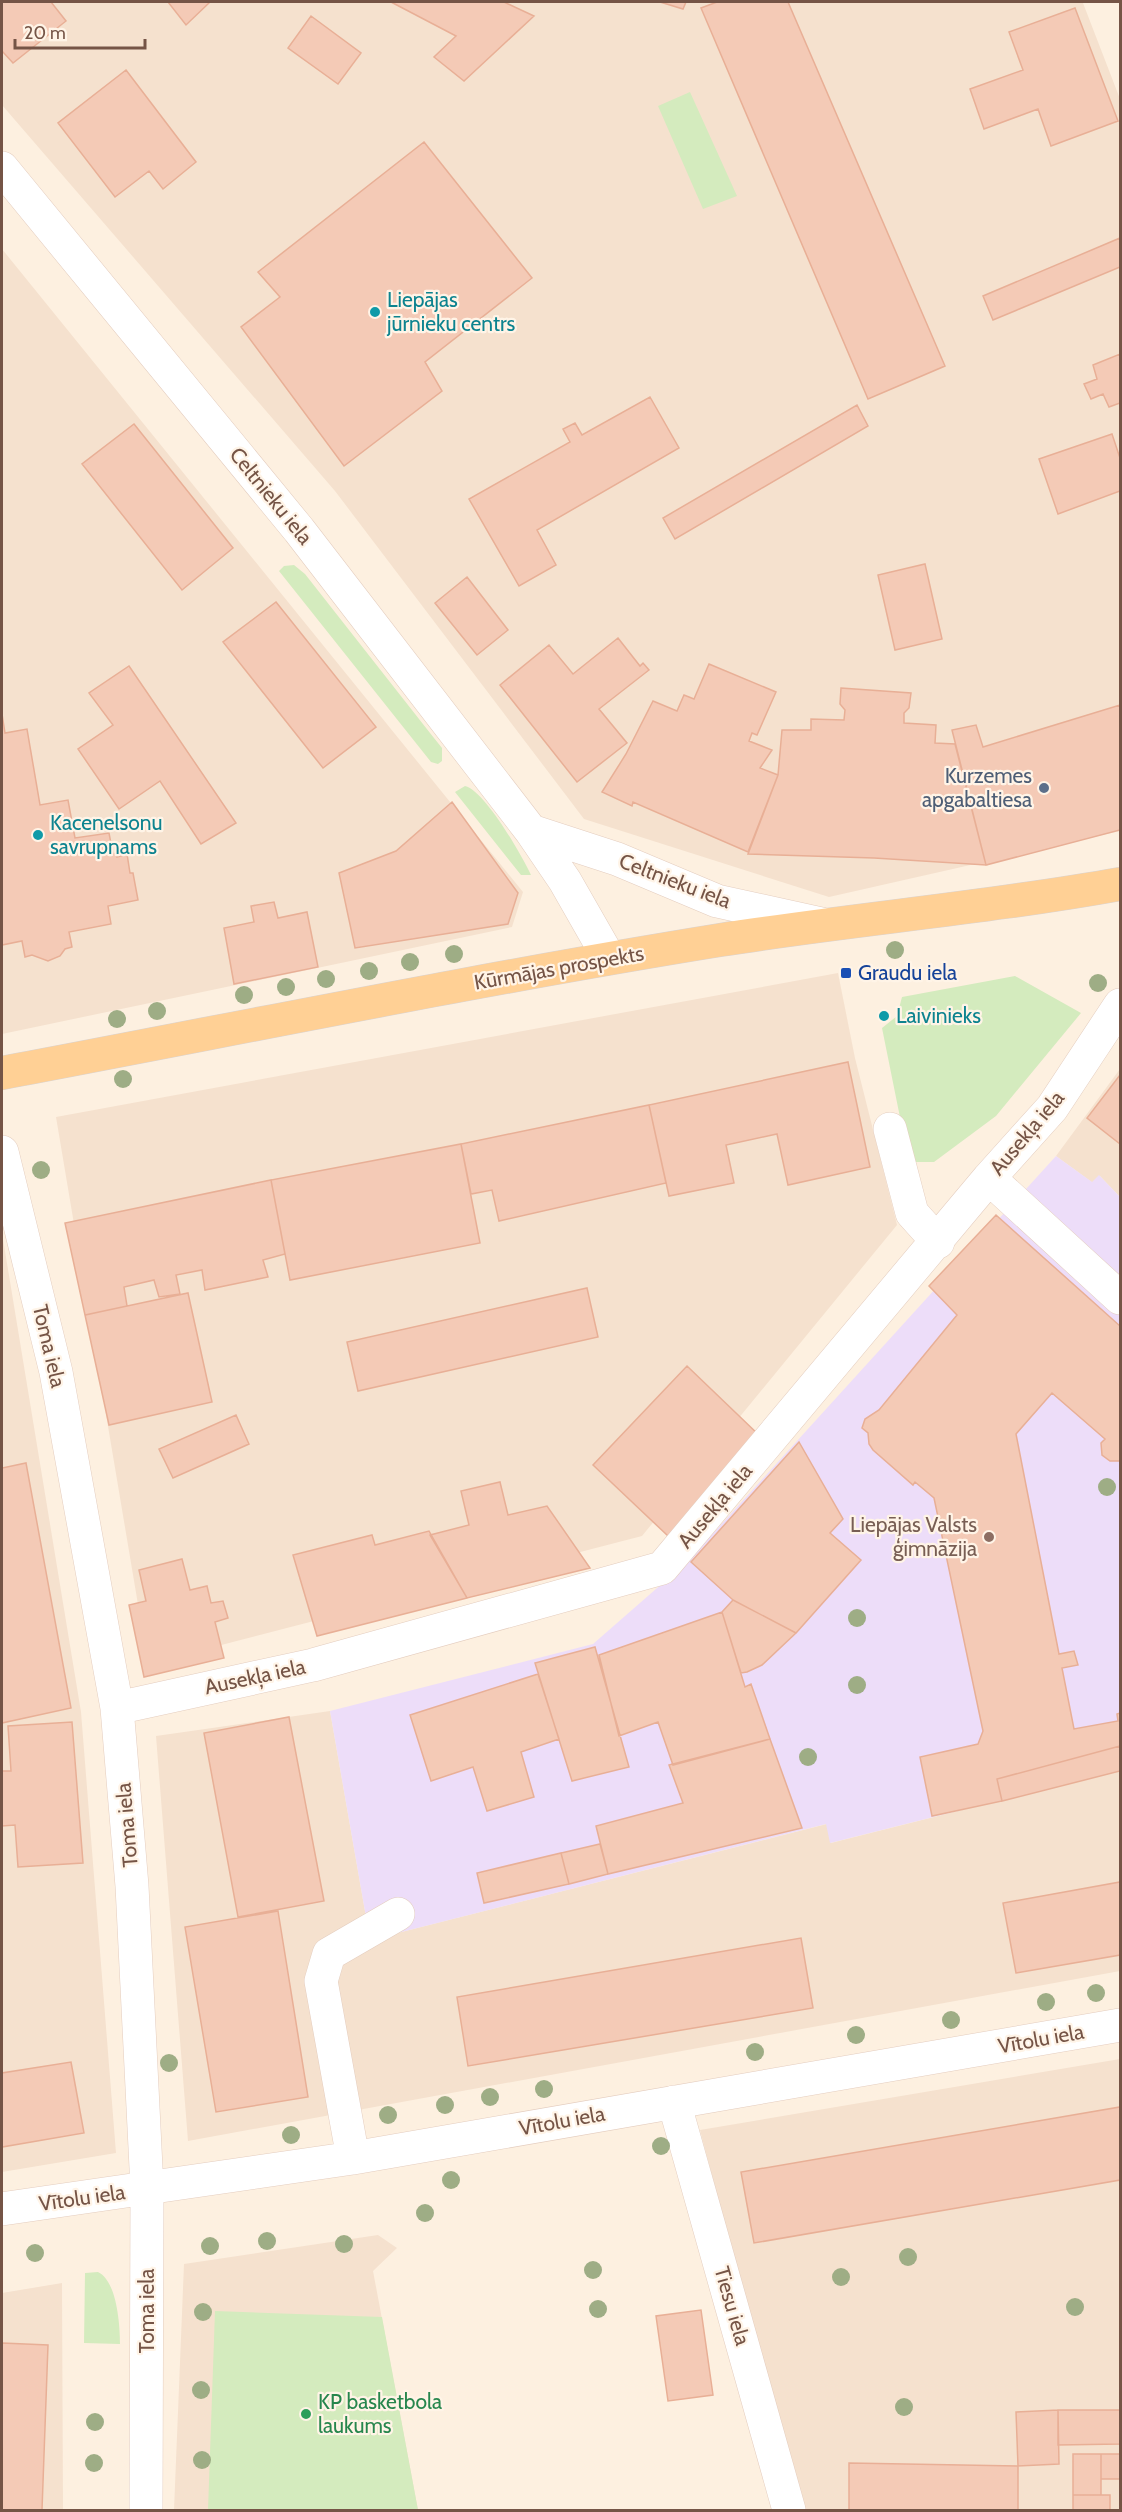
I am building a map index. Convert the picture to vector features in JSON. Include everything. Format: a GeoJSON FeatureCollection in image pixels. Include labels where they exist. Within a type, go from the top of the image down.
{"type":"FeatureCollection","features":[{"type":"Feature","properties":{"kind":"main road","name":"Kūrmājas prospekts"},"geometry":{"type":"LineString","coordinates":[[2,1073],[609,958],[822,924],[969,908],[1120,884]]}},
{"type":"Feature","properties":{"kind":"street","name":"Celtnieku iela"},"geometry":{"type":"LineString","coordinates":[[2,168],[299,530],[531,831],[565,881],[609,958]]}},
{"type":"Feature","properties":{"kind":"street","name":"Celtnieku iela"},"geometry":{"type":"LineString","coordinates":[[531,831],[617,859],[717,901],[822,924]]}},
{"type":"Feature","properties":{"kind":"street","name":"Ausekļa iela"},"geometry":{"type":"LineString","coordinates":[[117,1708],[313,1665],[662,1569],[938,1242],[989,1178],[1052,1108],[1120,1005]]}},
{"type":"Feature","properties":{"kind":"street"},"geometry":{"type":"LineString","coordinates":[[890,1129],[912,1213],[938,1242]]}},
{"type":"Feature","properties":{"kind":"street","name":"Toma iela"},"geometry":{"type":"LineString","coordinates":[[2,1152],[56,1372],[117,1708],[132,1898],[147,2188],[146,2511]]}},
{"type":"Feature","properties":{"kind":"street"},"geometry":{"type":"LineString","coordinates":[[989,1178],[1120,1298]]}},
{"type":"Feature","properties":{"kind":"street"},"geometry":{"type":"LineString","coordinates":[[353,2158],[321,1981],[329,1954],[398,1914]]}},
{"type":"Feature","properties":{"kind":"street","name":"Vītolu iela"},"geometry":{"type":"LineString","coordinates":[[2,2209],[353,2158],[1120,2025]]}},
{"type":"Feature","properties":{"kind":"street","name":"Tiesu iela"},"geometry":{"type":"LineString","coordinates":[[674,2102],[789,2511]]}},
{"type":"Feature","properties":{"kind":"shaded area"},"geometry":{"type":"Polygon","coordinates":[[[2,2],[1083,3],[1120,99],[1120,831],[829,897],[584,819],[335,491],[2,105],[2,2]]]}},
{"type":"Feature","properties":{"kind":"shaded area"},"geometry":{"type":"Polygon","coordinates":[[[2,249],[523,892],[512,927],[2,1034],[2,249]]]}},
{"type":"Feature","properties":{"kind":"shaded area"},"geometry":{"type":"Polygon","coordinates":[[[838,973],[855,1058],[897,1225],[642,1536],[148,1664],[56,1117],[838,973]]]}},
{"type":"Feature","properties":{"kind":"shaded area"},"geometry":{"type":"Polygon","coordinates":[[[1120,1069],[1120,1197],[1100,1176],[1093,1183],[1056,1156],[1120,1069]]]}},
{"type":"Feature","properties":{"kind":"shaded area"},"geometry":{"type":"Polygon","coordinates":[[[1056,1156],[1092,1182],[1099,1175],[1120,1197],[1120,1770],[830,1843],[826,1824],[370,1940],[330,1711],[593,1644],[688,1561],[1056,1156]]]}},
{"type":"Feature","properties":{"kind":"shaded area"},"geometry":{"type":"Polygon","coordinates":[[[2,1233],[81,1712],[116,2153],[2,2172],[2,1233]]]}},
{"type":"Feature","properties":{"kind":"shaded area"},"geometry":{"type":"Polygon","coordinates":[[[330,1711],[370,1940],[827,1824],[831,1843],[1120,1770],[1120,1971],[188,2141],[156,1736],[330,1711]]]}},
{"type":"Feature","properties":{"kind":"shaded area"},"geometry":{"type":"Polygon","coordinates":[[[1120,2059],[1120,2510],[801,2510],[700,2130],[1120,2059]]]}},
{"type":"Feature","properties":{"kind":"shaded area","name":"KP basketbola laukums"},"geometry":{"type":"Polygon","coordinates":[[[378,2235],[397,2248],[373,2271],[418,2510],[174,2510],[184,2264],[378,2235]]]}},
{"type":"Feature","properties":{"kind":"shaded area"},"geometry":{"type":"Polygon","coordinates":[[[62,2283],[63,2510],[2,2510],[2,2293],[62,2283]]]}},
{"type":"Feature","properties":{"kind":"green space"},"geometry":{"type":"Polygon","coordinates":[[[690,92],[737,196],[703,209],[658,106],[690,92]]]}},
{"type":"Feature","properties":{"kind":"green space"},"geometry":{"type":"Polygon","coordinates":[[[294,565],[305,574],[442,748],[442,761],[438,764],[431,762],[279,571],[284,566],[294,565]]]}},
{"type":"Feature","properties":{"kind":"green space"},"geometry":{"type":"Polygon","coordinates":[[[465,786],[473,790],[492,811],[531,875],[521,875],[455,792],[465,786]]]}},
{"type":"Feature","properties":{"kind":"green space"},"geometry":{"type":"Polygon","coordinates":[[[1015,976],[1081,1013],[996,1116],[934,1162],[909,1162],[882,1028],[897,1016],[902,997],[1015,976]]]}},
{"type":"Feature","properties":{"kind":"green space"},"geometry":{"type":"Polygon","coordinates":[[[98,2272],[109,2284],[113,2294],[118,2315],[120,2344],[84,2343],[85,2273],[98,2272]]]}},
{"type":"Feature","properties":{"kind":"green space","name":"KP basketbola laukums"},"geometry":{"type":"Polygon","coordinates":[[[215,2311],[382,2317],[418,2510],[208,2510],[215,2311]]]}},
{"type":"Feature","properties":{"kind":"building"},"geometry":{"type":"Polygon","coordinates":[[[2,2],[51,2],[66,21],[13,63],[2,51],[2,2]]]}},
{"type":"Feature","properties":{"kind":"building"},"geometry":{"type":"Polygon","coordinates":[[[168,2],[210,2],[186,25],[168,2]]]}},
{"type":"Feature","properties":{"kind":"building"},"geometry":{"type":"Polygon","coordinates":[[[391,2],[504,2],[534,16],[464,81],[434,57],[456,36],[391,2]]]}},
{"type":"Feature","properties":{"kind":"building"},"geometry":{"type":"Polygon","coordinates":[[[660,2],[686,2],[683,9],[660,2]]]}},
{"type":"Feature","properties":{"kind":"building"},"geometry":{"type":"Polygon","coordinates":[[[717,2],[788,2],[945,366],[868,399],[701,8],[717,2]]]}},
{"type":"Feature","properties":{"kind":"building"},"geometry":{"type":"Polygon","coordinates":[[[1075,8],[1118,121],[1051,146],[1038,109],[984,129],[970,89],[1023,70],[1009,32],[1075,8]]]}},
{"type":"Feature","properties":{"kind":"building"},"geometry":{"type":"Polygon","coordinates":[[[311,16],[361,53],[338,84],[288,48],[311,16]]]}},
{"type":"Feature","properties":{"kind":"building"},"geometry":{"type":"Polygon","coordinates":[[[126,70],[196,162],[163,189],[149,171],[115,197],[58,123],[126,70]]]}},
{"type":"Feature","properties":{"kind":"building","name":"Liepājas jūrnieku centrs"},"geometry":{"type":"Polygon","coordinates":[[[424,142],[532,278],[425,362],[442,391],[344,466],[241,327],[280,297],[258,272],[424,142]]]}},
{"type":"Feature","properties":{"kind":"building"},"geometry":{"type":"Polygon","coordinates":[[[1120,238],[1120,267],[993,320],[983,296],[1120,238]]]}},
{"type":"Feature","properties":{"kind":"building"},"geometry":{"type":"Polygon","coordinates":[[[1120,354],[1120,403],[1109,407],[1103,394],[1091,399],[1084,384],[1097,379],[1093,365],[1120,354]]]}},
{"type":"Feature","properties":{"kind":"building"},"geometry":{"type":"Polygon","coordinates":[[[650,397],[679,448],[537,530],[556,565],[519,586],[469,499],[570,442],[563,429],[575,423],[582,435],[650,397]]]}},
{"type":"Feature","properties":{"kind":"building"},"geometry":{"type":"Polygon","coordinates":[[[857,405],[868,426],[675,539],[663,518],[857,405]]]}},
{"type":"Feature","properties":{"kind":"building"},"geometry":{"type":"Polygon","coordinates":[[[134,424],[233,548],[182,590],[82,464],[134,424]]]}},
{"type":"Feature","properties":{"kind":"building"},"geometry":{"type":"Polygon","coordinates":[[[1112,434],[1120,458],[1120,491],[1058,514],[1039,459],[1112,434]]]}},
{"type":"Feature","properties":{"kind":"building"},"geometry":{"type":"Polygon","coordinates":[[[925,564],[942,639],[895,650],[878,575],[925,564]]]}},
{"type":"Feature","properties":{"kind":"building"},"geometry":{"type":"Polygon","coordinates":[[[467,577],[508,630],[477,655],[435,603],[467,577]]]}},
{"type":"Feature","properties":{"kind":"building"},"geometry":{"type":"Polygon","coordinates":[[[276,602],[376,727],[323,768],[223,642],[276,602]]]}},
{"type":"Feature","properties":{"kind":"building"},"geometry":{"type":"Polygon","coordinates":[[[618,638],[640,666],[643,663],[649,670],[599,709],[627,743],[577,782],[500,685],[549,645],[573,674],[618,638]]]}},
{"type":"Feature","properties":{"kind":"building"},"geometry":{"type":"Polygon","coordinates":[[[709,664],[776,692],[757,735],[752,733],[749,741],[772,750],[760,768],[778,775],[748,852],[633,802],[632,806],[602,792],[626,754],[653,701],[677,711],[684,695],[694,699],[709,664]]]}},
{"type":"Feature","properties":{"kind":"building"},"geometry":{"type":"Polygon","coordinates":[[[129,666],[236,823],[201,844],[160,781],[119,809],[78,749],[113,725],[89,693],[129,666]]]}},
{"type":"Feature","properties":{"kind":"building"},"geometry":{"type":"Polygon","coordinates":[[[841,688],[911,693],[909,708],[904,713],[904,723],[936,725],[935,743],[955,744],[986,865],[874,858],[748,854],[778,775],[782,730],[811,730],[811,719],[844,720],[845,710],[840,704],[841,688]]]}},
{"type":"Feature","properties":{"kind":"building","name":"Kurzemes apgabaltiesa"},"geometry":{"type":"Polygon","coordinates":[[[1120,705],[1120,830],[986,865],[952,730],[976,725],[983,747],[1120,705]]]}},
{"type":"Feature","properties":{"kind":"building","name":"Kacenelsonu savrupnams"},"geometry":{"type":"Polygon","coordinates":[[[2,714],[5,733],[27,729],[40,805],[68,800],[75,838],[109,833],[113,854],[117,853],[117,857],[127,854],[130,873],[133,873],[138,900],[108,906],[111,924],[69,932],[72,947],[48,961],[32,955],[25,957],[22,941],[2,945],[2,714]]]}},
{"type":"Feature","properties":{"kind":"building"},"geometry":{"type":"Polygon","coordinates":[[[452,802],[518,893],[508,924],[355,948],[339,873],[396,851],[452,802]]]}},
{"type":"Feature","properties":{"kind":"building"},"geometry":{"type":"Polygon","coordinates":[[[274,902],[278,918],[307,912],[318,967],[234,984],[224,928],[254,922],[251,906],[274,902]]]}},
{"type":"Feature","properties":{"kind":"building"},"geometry":{"type":"Polygon","coordinates":[[[848,1062],[870,1167],[788,1185],[777,1134],[726,1145],[734,1183],[669,1196],[649,1105],[848,1062]]]}},
{"type":"Feature","properties":{"kind":"building"},"geometry":{"type":"Polygon","coordinates":[[[1120,1075],[1120,1144],[1087,1118],[1120,1075]]]}},
{"type":"Feature","properties":{"kind":"building"},"geometry":{"type":"Polygon","coordinates":[[[649,1105],[666,1183],[499,1221],[492,1190],[471,1194],[461,1144],[649,1105]]]}},
{"type":"Feature","properties":{"kind":"building"},"geometry":{"type":"Polygon","coordinates":[[[461,1144],[480,1243],[290,1280],[271,1180],[461,1144]]]}},
{"type":"Feature","properties":{"kind":"building"},"geometry":{"type":"Polygon","coordinates":[[[271,1180],[285,1254],[263,1260],[268,1277],[205,1290],[202,1270],[176,1275],[180,1294],[159,1297],[154,1280],[124,1287],[127,1306],[85,1315],[65,1223],[271,1180]]]}},
{"type":"Feature","properties":{"kind":"building","name":"Liepājas Valsts ģimnāzija"},"geometry":{"type":"Polygon","coordinates":[[[996,1215],[1120,1326],[1120,1461],[1110,1461],[1102,1455],[1101,1443],[1105,1439],[1052,1393],[1016,1434],[1059,1654],[1074,1651],[1078,1665],[1062,1668],[1074,1729],[1118,1721],[1117,1714],[1120,1713],[1120,1746],[997,1779],[1002,1801],[932,1816],[920,1757],[978,1744],[983,1731],[934,1498],[915,1482],[913,1485],[873,1450],[869,1444],[868,1433],[862,1428],[865,1419],[879,1410],[957,1315],[929,1286],[996,1215]]]}},
{"type":"Feature","properties":{"kind":"building"},"geometry":{"type":"Polygon","coordinates":[[[587,1288],[598,1337],[358,1391],[347,1342],[587,1288]]]}},
{"type":"Feature","properties":{"kind":"building"},"geometry":{"type":"Polygon","coordinates":[[[188,1293],[212,1402],[109,1425],[85,1315],[188,1293]]]}},
{"type":"Feature","properties":{"kind":"building"},"geometry":{"type":"Polygon","coordinates":[[[687,1366],[761,1437],[668,1536],[593,1465],[687,1366]]]}},
{"type":"Feature","properties":{"kind":"building"},"geometry":{"type":"Polygon","coordinates":[[[236,1415],[249,1444],[173,1478],[159,1449],[236,1415]]]}},
{"type":"Feature","properties":{"kind":"building"},"geometry":{"type":"Polygon","coordinates":[[[799,1442],[843,1519],[830,1533],[861,1560],[796,1633],[733,1600],[691,1562],[799,1442]]]}},
{"type":"Feature","properties":{"kind":"building"},"geometry":{"type":"Polygon","coordinates":[[[26,1463],[71,1708],[2,1723],[2,1468],[26,1463]]]}},
{"type":"Feature","properties":{"kind":"building"},"geometry":{"type":"Polygon","coordinates":[[[500,1482],[508,1515],[547,1506],[590,1568],[467,1598],[430,1535],[469,1525],[461,1491],[500,1482]]]}},
{"type":"Feature","properties":{"kind":"building"},"geometry":{"type":"Polygon","coordinates":[[[429,1531],[467,1598],[317,1636],[293,1555],[372,1535],[375,1545],[429,1531]]]}},
{"type":"Feature","properties":{"kind":"building"},"geometry":{"type":"Polygon","coordinates":[[[182,1559],[190,1590],[207,1586],[211,1603],[223,1601],[228,1618],[215,1622],[224,1658],[144,1677],[129,1605],[146,1601],[139,1570],[182,1559]]]}},
{"type":"Feature","properties":{"kind":"building"},"geometry":{"type":"Polygon","coordinates":[[[733,1600],[796,1633],[762,1665],[741,1673],[722,1612],[733,1600]]]}},
{"type":"Feature","properties":{"kind":"building"},"geometry":{"type":"Polygon","coordinates":[[[722,1612],[745,1687],[751,1684],[770,1739],[673,1765],[658,1722],[619,1736],[599,1655],[722,1612]]]}},
{"type":"Feature","properties":{"kind":"building"},"geometry":{"type":"Polygon","coordinates":[[[595,1647],[629,1767],[572,1781],[535,1663],[595,1647]]]}},
{"type":"Feature","properties":{"kind":"building"},"geometry":{"type":"Polygon","coordinates":[[[538,1674],[559,1739],[521,1752],[534,1797],[487,1811],[473,1767],[431,1781],[410,1715],[538,1674]]]}},
{"type":"Feature","properties":{"kind":"building"},"geometry":{"type":"Polygon","coordinates":[[[289,1717],[324,1901],[238,1917],[204,1733],[289,1717]]]}},
{"type":"Feature","properties":{"kind":"building"},"geometry":{"type":"Polygon","coordinates":[[[72,1722],[83,1863],[18,1867],[15,1825],[2,1826],[2,1771],[11,1771],[8,1726],[72,1722]]]}},
{"type":"Feature","properties":{"kind":"building"},"geometry":{"type":"Polygon","coordinates":[[[770,1739],[802,1828],[608,1874],[596,1826],[683,1803],[669,1765],[770,1739]]]}},
{"type":"Feature","properties":{"kind":"building"},"geometry":{"type":"Polygon","coordinates":[[[1120,1746],[1120,1771],[1002,1801],[997,1779],[1120,1746]]]}},
{"type":"Feature","properties":{"kind":"building"},"geometry":{"type":"Polygon","coordinates":[[[600,1844],[608,1874],[569,1884],[561,1853],[600,1844]]]}},
{"type":"Feature","properties":{"kind":"building"},"geometry":{"type":"Polygon","coordinates":[[[561,1853],[569,1884],[484,1903],[477,1873],[561,1853]]]}},
{"type":"Feature","properties":{"kind":"building"},"geometry":{"type":"Polygon","coordinates":[[[1120,1882],[1120,1955],[1016,1973],[1003,1903],[1120,1882]]]}},
{"type":"Feature","properties":{"kind":"building"},"geometry":{"type":"Polygon","coordinates":[[[278,1911],[308,2097],[216,2112],[185,1927],[278,1911]]]}},
{"type":"Feature","properties":{"kind":"building"},"geometry":{"type":"Polygon","coordinates":[[[801,1938],[813,2008],[468,2066],[457,1997],[801,1938]]]}},
{"type":"Feature","properties":{"kind":"building"},"geometry":{"type":"Polygon","coordinates":[[[71,2062],[84,2133],[2,2147],[2,2073],[71,2062]]]}},
{"type":"Feature","properties":{"kind":"building"},"geometry":{"type":"Polygon","coordinates":[[[1120,2107],[1120,2180],[754,2243],[741,2172],[1120,2107]]]}},
{"type":"Feature","properties":{"kind":"building"},"geometry":{"type":"Polygon","coordinates":[[[701,2310],[713,2395],[668,2401],[656,2316],[701,2310]]]}},
{"type":"Feature","properties":{"kind":"building"},"geometry":{"type":"Polygon","coordinates":[[[2,2343],[48,2345],[42,2510],[2,2510],[2,2343]]]}},
{"type":"Feature","properties":{"kind":"building"},"geometry":{"type":"Polygon","coordinates":[[[1058,2410],[1059,2464],[1018,2466],[1016,2412],[1058,2410]]]}},
{"type":"Feature","properties":{"kind":"building"},"geometry":{"type":"Polygon","coordinates":[[[1058,2410],[1120,2410],[1120,2444],[1058,2445],[1058,2410]]]}},
{"type":"Feature","properties":{"kind":"building"},"geometry":{"type":"Polygon","coordinates":[[[1073,2454],[1101,2454],[1101,2495],[1073,2495],[1073,2454]]]}},
{"type":"Feature","properties":{"kind":"building"},"geometry":{"type":"Polygon","coordinates":[[[1101,2454],[1120,2454],[1120,2479],[1101,2479],[1101,2454]]]}},
{"type":"Feature","properties":{"kind":"building"},"geometry":{"type":"Polygon","coordinates":[[[849,2463],[1018,2466],[1018,2510],[849,2510],[849,2463]]]}},
{"type":"Feature","properties":{"kind":"building"},"geometry":{"type":"Polygon","coordinates":[[[1073,2495],[1110,2495],[1110,2510],[1073,2510],[1073,2495]]]}},
{"type":"Feature","properties":{"kind":"place","name":"Liepājas jūrnieku centrs"},"geometry":{"type":"Point","coordinates":[375,312]}},
{"type":"Feature","properties":{"kind":"place","name":"Kurzemes apgabaltiesa"},"geometry":{"type":"Point","coordinates":[1044,788]}},
{"type":"Feature","properties":{"kind":"place","name":"Kacenelsonu savrupnams"},"geometry":{"type":"Point","coordinates":[38,835]}},
{"type":"Feature","properties":{"kind":"place","name":"Graudu iela"},"geometry":{"type":"Point","coordinates":[846,973]}},
{"type":"Feature","properties":{"kind":"place","name":"Laivinieks"},"geometry":{"type":"Point","coordinates":[884,1016]}},
{"type":"Feature","properties":{"kind":"place","name":"Liepājas Valsts ģimnāzija"},"geometry":{"type":"Point","coordinates":[989,1537]}},
{"type":"Feature","properties":{"kind":"place","name":"KP basketbola laukums"},"geometry":{"type":"Point","coordinates":[306,2414]}}]}
